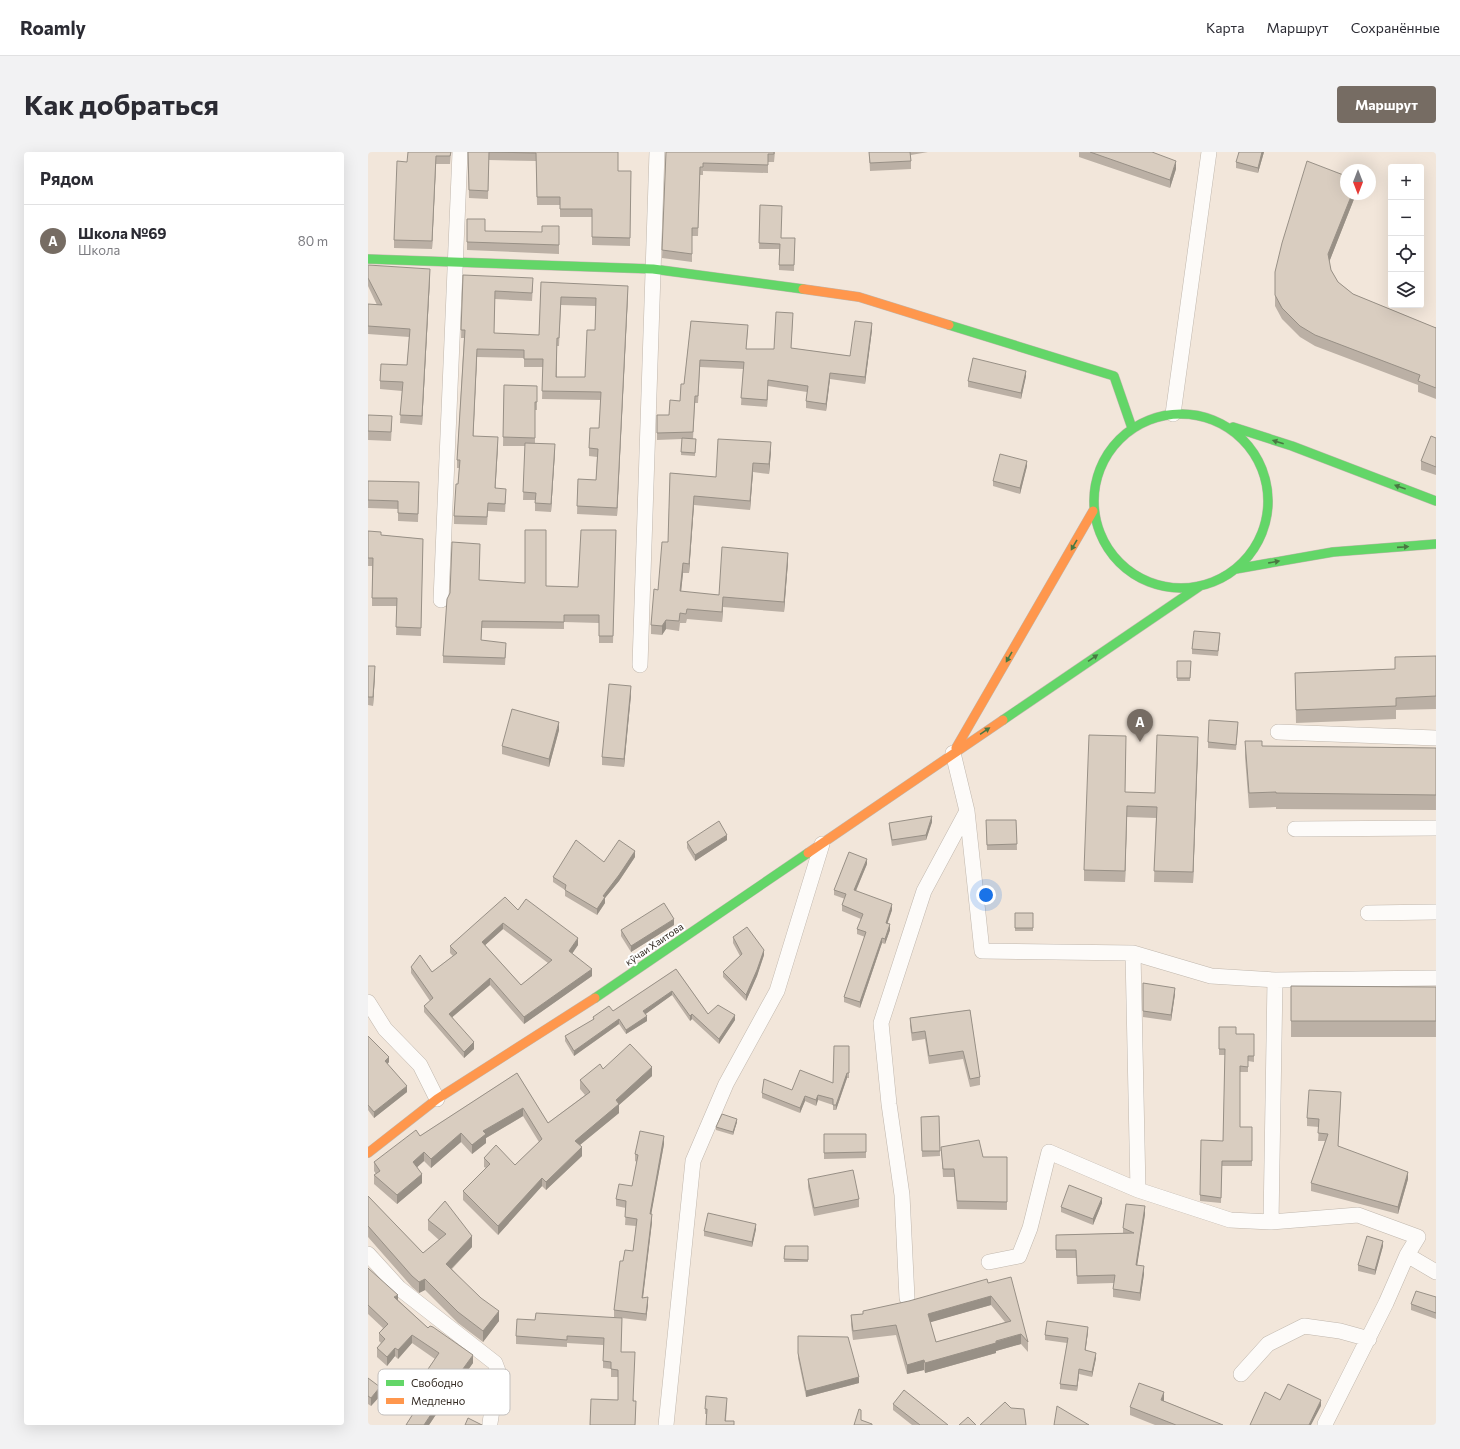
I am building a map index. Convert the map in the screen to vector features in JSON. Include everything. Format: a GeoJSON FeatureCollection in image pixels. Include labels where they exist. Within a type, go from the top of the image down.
{"type":"FeatureCollection","features":[{"type":"Feature","properties":{"kind":"main road"},"geometry":{"type":"LineString","coordinates":[[368,259],[653,269],[859,297],[1114,376],[1132,428]]}},
{"type":"Feature","properties":{"kind":"main road"},"geometry":{"type":"LineString","coordinates":[[1196,415],[1223,424],[1246,442],[1261,465],[1263,472],[1268,493],[1266,521],[1255,547],[1236,569],[1219,579],[1200,586],[1171,588],[1143,580],[1119,563],[1102,539],[1093,511],[1094,487],[1101,464],[1114,444],[1132,428],[1152,418],[1173,414],[1196,415],[1292,446],[1436,502]]}},
{"type":"Feature","properties":{"kind":"main road"},"geometry":{"type":"LineString","coordinates":[[953,753],[1093,511]]}},
{"type":"Feature","properties":{"kind":"main road"},"geometry":{"type":"LineString","coordinates":[[1236,569],[1333,552],[1436,544]]}},
{"type":"Feature","properties":{"kind":"main road","name":"кӯчаи Хаитова"},"geometry":{"type":"LineString","coordinates":[[368,1153],[437,1099],[599,995],[1200,586]]}},
{"type":"Feature","properties":{"kind":"street"},"geometry":{"type":"LineString","coordinates":[[441,600],[460,152]]}},
{"type":"Feature","properties":{"kind":"street"},"geometry":{"type":"LineString","coordinates":[[640,665],[657,152]]}},
{"type":"Feature","properties":{"kind":"street"},"geometry":{"type":"LineString","coordinates":[[1173,414],[1209,152]]}},
{"type":"Feature","properties":{"kind":"street"},"geometry":{"type":"LineString","coordinates":[[1278,732],[1436,738]]}},
{"type":"Feature","properties":{"kind":"street"},"geometry":{"type":"LineString","coordinates":[[953,753],[967,811],[982,951],[1133,953],[1211,976],[1275,980],[1436,978]]}},
{"type":"Feature","properties":{"kind":"street"},"geometry":{"type":"LineString","coordinates":[[907,1298],[902,1195],[888,1104],[881,1023],[924,891],[967,811]]}},
{"type":"Feature","properties":{"kind":"street"},"geometry":{"type":"LineString","coordinates":[[1295,829],[1436,828]]}},
{"type":"Feature","properties":{"kind":"street"},"geometry":{"type":"LineString","coordinates":[[666,1425],[693,1161],[726,1084],[776,991],[822,844]]}},
{"type":"Feature","properties":{"kind":"street"},"geometry":{"type":"LineString","coordinates":[[1368,912],[1436,912]]}},
{"type":"Feature","properties":{"kind":"street"},"geometry":{"type":"LineString","coordinates":[[1133,953],[1138,1190]]}},
{"type":"Feature","properties":{"kind":"street"},"geometry":{"type":"LineString","coordinates":[[1271,1222],[1275,980]]}},
{"type":"Feature","properties":{"kind":"street"},"geometry":{"type":"LineString","coordinates":[[368,1002],[385,1029],[420,1064],[437,1099]]}},
{"type":"Feature","properties":{"kind":"street"},"geometry":{"type":"LineString","coordinates":[[989,1262],[1018,1256],[1030,1228],[1049,1152],[1138,1190],[1230,1220],[1271,1222],[1358,1215],[1418,1237],[1407,1255],[1369,1339],[1325,1424]]}},
{"type":"Feature","properties":{"kind":"street"},"geometry":{"type":"LineString","coordinates":[[368,1254],[398,1288],[495,1363],[497,1369]]}},
{"type":"Feature","properties":{"kind":"street"},"geometry":{"type":"LineString","coordinates":[[1407,1255],[1436,1272]]}},
{"type":"Feature","properties":{"kind":"street"},"geometry":{"type":"LineString","coordinates":[[1241,1374],[1268,1344],[1304,1326],[1369,1339]]}},
{"type":"Feature","properties":{"kind":"street"},"geometry":{"type":"LineString","coordinates":[[490,1423],[491,1415]]}},
{"type":"Feature","properties":{"kind":"building"},"geometry":{"type":"Polygon","coordinates":[[[408,152],[451,152],[450,156],[436,156],[432,241],[394,240],[397,161],[407,162],[408,152]]]}},
{"type":"Feature","properties":{"kind":"building"},"geometry":{"type":"Polygon","coordinates":[[[468,152],[489,152],[488,191],[469,190],[468,152]]]}},
{"type":"Feature","properties":{"kind":"building"},"geometry":{"type":"Polygon","coordinates":[[[489,152],[618,152],[618,171],[631,171],[630,238],[592,237],[592,209],[560,209],[560,197],[537,197],[536,153],[489,152]]]}},
{"type":"Feature","properties":{"kind":"building"},"geometry":{"type":"Polygon","coordinates":[[[666,152],[774,152],[774,154],[768,154],[768,165],[703,163],[703,167],[700,167],[698,228],[692,228],[692,254],[662,250],[666,152]]]}},
{"type":"Feature","properties":{"kind":"building"},"geometry":{"type":"Polygon","coordinates":[[[869,152],[910,152],[911,161],[870,163],[869,152]]]}},
{"type":"Feature","properties":{"kind":"building"},"geometry":{"type":"Polygon","coordinates":[[[1090,152],[1152,152],[1176,161],[1170,180],[1090,152]]]}},
{"type":"Feature","properties":{"kind":"building"},"geometry":{"type":"Polygon","coordinates":[[[1239,152],[1262,152],[1258,168],[1236,162],[1239,152]]]}},
{"type":"Feature","properties":{"kind":"building"},"geometry":{"type":"Polygon","coordinates":[[[1307,161],[1340,174],[1340,200],[1350,200],[1328,254],[1331,270],[1338,282],[1353,294],[1436,328],[1436,388],[1418,381],[1420,375],[1315,335],[1300,326],[1282,308],[1275,295],[1275,272],[1282,243],[1307,161]]]}},
{"type":"Feature","properties":{"kind":"building"},"geometry":{"type":"Polygon","coordinates":[[[760,205],[782,206],[781,238],[795,238],[794,265],[779,265],[780,244],[759,243],[760,205]]]}},
{"type":"Feature","properties":{"kind":"building"},"geometry":{"type":"Polygon","coordinates":[[[467,219],[485,219],[485,231],[542,232],[542,226],[559,226],[559,245],[467,242],[467,219]]]}},
{"type":"Feature","properties":{"kind":"building"},"geometry":{"type":"Polygon","coordinates":[[[368,265],[430,269],[422,416],[400,415],[403,382],[380,381],[381,364],[407,365],[410,329],[368,326],[368,304],[382,305],[368,278],[368,265]]]}},
{"type":"Feature","properties":{"kind":"building"},"geometry":{"type":"Polygon","coordinates":[[[463,275],[533,278],[532,293],[495,291],[494,333],[539,335],[541,282],[628,286],[617,508],[577,506],[578,479],[596,480],[598,449],[589,448],[590,428],[599,428],[601,392],[542,391],[543,359],[524,359],[524,350],[477,349],[473,436],[498,437],[495,488],[506,489],[505,504],[488,503],[487,517],[454,516],[456,484],[458,484],[460,460],[457,460],[465,330],[461,330],[463,275]],[[561,297],[559,338],[557,338],[556,377],[585,377],[587,330],[595,330],[596,298],[561,297]]]}},
{"type":"Feature","properties":{"kind":"building"},"geometry":{"type":"Polygon","coordinates":[[[776,312],[793,313],[791,348],[850,356],[855,321],[872,323],[865,377],[830,373],[826,404],[806,401],[808,386],[768,380],[767,400],[741,398],[744,362],[700,360],[698,396],[695,396],[693,432],[657,433],[657,415],[669,415],[670,400],[680,401],[681,384],[684,384],[691,321],[748,325],[746,349],[774,349],[776,312]]]}},
{"type":"Feature","properties":{"kind":"building"},"geometry":{"type":"Polygon","coordinates":[[[973,358],[1026,371],[1021,393],[968,381],[973,358]]]}},
{"type":"Feature","properties":{"kind":"building"},"geometry":{"type":"Polygon","coordinates":[[[504,385],[537,386],[537,402],[535,402],[535,438],[503,437],[504,385]]]}},
{"type":"Feature","properties":{"kind":"building"},"geometry":{"type":"Polygon","coordinates":[[[368,415],[392,416],[391,432],[368,431],[368,415]]]}},
{"type":"Feature","properties":{"kind":"building"},"geometry":{"type":"Polygon","coordinates":[[[1431,436],[1436,438],[1436,467],[1421,461],[1431,436]]]}},
{"type":"Feature","properties":{"kind":"building"},"geometry":{"type":"Polygon","coordinates":[[[682,438],[696,439],[695,453],[681,452],[682,438]]]}},
{"type":"Feature","properties":{"kind":"building"},"geometry":{"type":"Polygon","coordinates":[[[718,439],[771,442],[769,464],[753,463],[750,501],[694,496],[689,564],[683,563],[680,591],[719,595],[722,547],[788,553],[784,602],[723,597],[722,612],[687,609],[686,614],[680,613],[679,621],[666,620],[662,626],[651,625],[654,589],[658,590],[662,542],[668,542],[670,473],[716,477],[718,439]]]}},
{"type":"Feature","properties":{"kind":"building"},"geometry":{"type":"Polygon","coordinates":[[[525,443],[555,444],[551,504],[535,503],[536,493],[523,492],[525,443]]]}},
{"type":"Feature","properties":{"kind":"building"},"geometry":{"type":"Polygon","coordinates":[[[1000,454],[1027,461],[1020,488],[993,481],[1000,454]]]}},
{"type":"Feature","properties":{"kind":"building"},"geometry":{"type":"Polygon","coordinates":[[[368,481],[419,482],[418,514],[398,513],[398,501],[368,500],[368,481]]]}},
{"type":"Feature","properties":{"kind":"building"},"geometry":{"type":"Polygon","coordinates":[[[525,530],[546,530],[546,586],[578,587],[581,530],[616,530],[613,636],[599,636],[599,615],[564,615],[564,622],[482,621],[481,640],[506,643],[505,658],[443,656],[447,599],[450,593],[452,542],[480,544],[479,580],[525,583],[525,530]]]}},
{"type":"Feature","properties":{"kind":"building"},"geometry":{"type":"Polygon","coordinates":[[[368,531],[381,532],[381,535],[423,539],[421,628],[396,627],[397,598],[372,598],[373,558],[368,558],[368,531]]]}},
{"type":"Feature","properties":{"kind":"building"},"geometry":{"type":"Polygon","coordinates":[[[1194,631],[1220,633],[1218,651],[1192,649],[1194,631]]]}},
{"type":"Feature","properties":{"kind":"building"},"geometry":{"type":"Polygon","coordinates":[[[1436,656],[1436,696],[1396,698],[1396,706],[1296,710],[1295,673],[1395,669],[1395,657],[1436,656]]]}},
{"type":"Feature","properties":{"kind":"building"},"geometry":{"type":"Polygon","coordinates":[[[1177,661],[1191,661],[1190,678],[1177,678],[1177,661]]]}},
{"type":"Feature","properties":{"kind":"building"},"geometry":{"type":"Polygon","coordinates":[[[368,666],[375,666],[373,697],[368,697],[368,666]]]}},
{"type":"Feature","properties":{"kind":"building"},"geometry":{"type":"Polygon","coordinates":[[[609,684],[631,686],[624,759],[602,757],[609,684]]]}},
{"type":"Feature","properties":{"kind":"building"},"geometry":{"type":"Polygon","coordinates":[[[512,709],[559,722],[549,759],[502,746],[512,709]]]}},
{"type":"Feature","properties":{"kind":"building"},"geometry":{"type":"Polygon","coordinates":[[[1209,720],[1238,722],[1236,745],[1208,742],[1209,720]]]}},
{"type":"Feature","properties":{"kind":"building"},"geometry":{"type":"Polygon","coordinates":[[[1089,735],[1126,736],[1125,792],[1155,793],[1157,735],[1198,737],[1193,872],[1154,871],[1157,807],[1127,806],[1125,871],[1084,870],[1089,735]]]}},
{"type":"Feature","properties":{"kind":"building"},"geometry":{"type":"Polygon","coordinates":[[[1245,741],[1262,741],[1262,746],[1436,748],[1436,795],[1276,792],[1249,793],[1245,741]]]}},
{"type":"Feature","properties":{"kind":"building"},"geometry":{"type":"Polygon","coordinates":[[[932,816],[926,835],[892,840],[889,823],[932,816]]]}},
{"type":"Feature","properties":{"kind":"building"},"geometry":{"type":"Polygon","coordinates":[[[986,820],[1016,820],[1017,844],[987,845],[986,820]]]}},
{"type":"Feature","properties":{"kind":"building"},"geometry":{"type":"Polygon","coordinates":[[[719,821],[727,835],[695,855],[687,842],[719,821]]]}},
{"type":"Feature","properties":{"kind":"building"},"geometry":{"type":"Polygon","coordinates":[[[576,840],[604,862],[619,840],[635,851],[603,896],[605,897],[597,909],[565,890],[566,885],[553,877],[576,840]]]}},
{"type":"Feature","properties":{"kind":"building"},"geometry":{"type":"Polygon","coordinates":[[[849,852],[867,859],[854,890],[892,904],[886,923],[890,924],[885,939],[882,938],[860,1002],[844,997],[866,932],[857,929],[863,914],[842,905],[846,894],[834,890],[849,852]]]}},
{"type":"Feature","properties":{"kind":"building"},"geometry":{"type":"Polygon","coordinates":[[[505,897],[518,910],[526,899],[578,938],[569,951],[592,969],[524,1017],[490,978],[449,1014],[474,1042],[464,1052],[424,1006],[433,998],[411,967],[420,955],[432,972],[457,953],[450,946],[505,897]],[[503,923],[482,942],[521,985],[552,960],[503,923]]]}},
{"type":"Feature","properties":{"kind":"building"},"geometry":{"type":"Polygon","coordinates":[[[664,903],[674,919],[631,946],[621,930],[664,903]]]}},
{"type":"Feature","properties":{"kind":"building"},"geometry":{"type":"Polygon","coordinates":[[[1015,913],[1033,913],[1033,928],[1015,928],[1015,913]]]}},
{"type":"Feature","properties":{"kind":"building"},"geometry":{"type":"Polygon","coordinates":[[[747,927],[764,950],[746,995],[723,972],[742,954],[733,937],[747,927]]]}},
{"type":"Feature","properties":{"kind":"building"},"geometry":{"type":"Polygon","coordinates":[[[676,969],[708,1014],[718,1005],[735,1015],[719,1039],[692,1014],[690,1016],[672,991],[643,1011],[647,1016],[626,1030],[619,1019],[574,1051],[565,1036],[594,1019],[593,1017],[609,1006],[613,1011],[676,969]]]}},
{"type":"Feature","properties":{"kind":"building"},"geometry":{"type":"Polygon","coordinates":[[[1143,983],[1175,988],[1171,1015],[1143,1011],[1143,983]]]}},
{"type":"Feature","properties":{"kind":"building"},"geometry":{"type":"Polygon","coordinates":[[[1291,986],[1436,987],[1436,1021],[1291,1021],[1291,986]]]}},
{"type":"Feature","properties":{"kind":"building"},"geometry":{"type":"Polygon","coordinates":[[[970,1010],[980,1077],[970,1079],[963,1051],[929,1056],[925,1031],[912,1033],[910,1018],[970,1010]]]}},
{"type":"Feature","properties":{"kind":"building"},"geometry":{"type":"Polygon","coordinates":[[[1219,1027],[1236,1027],[1236,1034],[1254,1034],[1254,1056],[1248,1056],[1248,1067],[1240,1066],[1240,1127],[1252,1127],[1252,1161],[1222,1161],[1221,1198],[1200,1195],[1201,1140],[1223,1141],[1225,1049],[1219,1049],[1219,1027]]]}},
{"type":"Feature","properties":{"kind":"building"},"geometry":{"type":"Polygon","coordinates":[[[368,1036],[389,1057],[385,1061],[407,1086],[374,1112],[368,1105],[368,1036]]]}},
{"type":"Feature","properties":{"kind":"building"},"geometry":{"type":"Polygon","coordinates":[[[630,1044],[652,1067],[616,1100],[619,1104],[575,1141],[582,1147],[546,1182],[542,1178],[498,1226],[463,1191],[490,1164],[484,1158],[496,1145],[515,1165],[542,1139],[523,1108],[483,1131],[486,1134],[472,1145],[461,1133],[431,1159],[424,1152],[413,1162],[422,1174],[397,1195],[374,1175],[380,1171],[374,1162],[416,1130],[420,1136],[517,1073],[548,1123],[590,1092],[580,1080],[600,1064],[603,1069],[630,1044]]]}},
{"type":"Feature","properties":{"kind":"building"},"geometry":{"type":"Polygon","coordinates":[[[834,1046],[849,1046],[849,1073],[847,1073],[836,1105],[833,1105],[833,1099],[818,1095],[816,1100],[805,1096],[800,1108],[762,1093],[764,1079],[792,1090],[800,1070],[833,1083],[834,1046]]]}},
{"type":"Feature","properties":{"kind":"building"},"geometry":{"type":"Polygon","coordinates":[[[1309,1090],[1341,1092],[1338,1146],[1408,1172],[1398,1207],[1311,1183],[1328,1134],[1318,1133],[1319,1119],[1307,1118],[1309,1090]]]}},
{"type":"Feature","properties":{"kind":"building"},"geometry":{"type":"Polygon","coordinates":[[[722,1114],[737,1119],[733,1132],[716,1127],[722,1114]]]}},
{"type":"Feature","properties":{"kind":"building"},"geometry":{"type":"Polygon","coordinates":[[[939,1116],[940,1151],[922,1151],[921,1117],[939,1116]]]}},
{"type":"Feature","properties":{"kind":"building"},"geometry":{"type":"Polygon","coordinates":[[[640,1131],[664,1136],[650,1214],[652,1214],[642,1298],[648,1297],[646,1314],[614,1310],[620,1261],[623,1261],[625,1250],[633,1251],[637,1219],[625,1217],[626,1201],[616,1199],[619,1184],[632,1186],[638,1155],[635,1154],[640,1131]]]}},
{"type":"Feature","properties":{"kind":"building"},"geometry":{"type":"Polygon","coordinates":[[[824,1134],[866,1134],[866,1152],[824,1153],[824,1134]]]}},
{"type":"Feature","properties":{"kind":"building"},"geometry":{"type":"Polygon","coordinates":[[[979,1140],[983,1157],[1007,1157],[1007,1202],[957,1201],[954,1169],[943,1169],[941,1147],[979,1140]]]}},
{"type":"Feature","properties":{"kind":"building"},"geometry":{"type":"Polygon","coordinates":[[[853,1170],[859,1199],[814,1208],[808,1179],[853,1170]]]}},
{"type":"Feature","properties":{"kind":"building"},"geometry":{"type":"Polygon","coordinates":[[[1069,1185],[1102,1198],[1093,1219],[1061,1207],[1069,1185]]]}},
{"type":"Feature","properties":{"kind":"building"},"geometry":{"type":"Polygon","coordinates":[[[368,1196],[423,1253],[446,1234],[428,1220],[445,1201],[472,1236],[446,1264],[481,1298],[499,1311],[483,1331],[458,1312],[425,1279],[419,1282],[412,1276],[368,1226],[368,1196]]]}},
{"type":"Feature","properties":{"kind":"building"},"geometry":{"type":"Polygon","coordinates":[[[1126,1204],[1145,1206],[1136,1265],[1144,1266],[1140,1293],[1113,1289],[1115,1275],[1077,1276],[1076,1250],[1056,1250],[1056,1235],[1134,1233],[1123,1228],[1126,1204]]]}},
{"type":"Feature","properties":{"kind":"building"},"geometry":{"type":"Polygon","coordinates":[[[708,1213],[756,1224],[752,1242],[704,1231],[708,1213]]]}},
{"type":"Feature","properties":{"kind":"building"},"geometry":{"type":"Polygon","coordinates":[[[1367,1236],[1383,1241],[1375,1270],[1358,1265],[1367,1236]]]}},
{"type":"Feature","properties":{"kind":"building"},"geometry":{"type":"Polygon","coordinates":[[[785,1246],[808,1246],[808,1260],[784,1259],[785,1246]]]}},
{"type":"Feature","properties":{"kind":"building"},"geometry":{"type":"Polygon","coordinates":[[[368,1268],[398,1295],[394,1297],[428,1328],[430,1326],[433,1327],[473,1355],[463,1369],[428,1369],[439,1353],[412,1335],[398,1350],[395,1348],[387,1357],[377,1348],[385,1339],[379,1333],[388,1324],[368,1305],[368,1268]]]}},
{"type":"Feature","properties":{"kind":"building"},"geometry":{"type":"Polygon","coordinates":[[[1011,1277],[1028,1342],[1021,1334],[996,1341],[996,1343],[925,1363],[924,1360],[907,1365],[896,1325],[853,1331],[851,1315],[863,1314],[863,1311],[909,1301],[987,1279],[988,1283],[1011,1277]],[[991,1296],[928,1314],[936,1342],[1011,1321],[991,1296]]]}},
{"type":"Feature","properties":{"kind":"building"},"geometry":{"type":"Polygon","coordinates":[[[1416,1291],[1436,1297],[1436,1313],[1411,1304],[1416,1291]]]}},
{"type":"Feature","properties":{"kind":"building"},"geometry":{"type":"Polygon","coordinates":[[[536,1313],[622,1318],[621,1352],[635,1352],[633,1401],[636,1401],[635,1425],[590,1425],[591,1399],[618,1400],[618,1370],[611,1369],[611,1362],[603,1361],[604,1338],[567,1336],[567,1340],[516,1336],[517,1319],[535,1320],[536,1313]]]}},
{"type":"Feature","properties":{"kind":"building"},"geometry":{"type":"Polygon","coordinates":[[[1047,1321],[1088,1327],[1085,1350],[1096,1353],[1092,1372],[1079,1369],[1077,1386],[1060,1384],[1068,1338],[1045,1335],[1047,1321]]]}},
{"type":"Feature","properties":{"kind":"building"},"geometry":{"type":"Polygon","coordinates":[[[798,1336],[848,1337],[859,1377],[806,1391],[798,1353],[798,1336]]]}},
{"type":"Feature","properties":{"kind":"building"},"geometry":{"type":"Polygon","coordinates":[[[368,1378],[378,1386],[378,1389],[371,1398],[368,1396],[368,1378]]]}},
{"type":"Feature","properties":{"kind":"building"},"geometry":{"type":"Polygon","coordinates":[[[1139,1383],[1164,1392],[1161,1400],[1223,1425],[1176,1425],[1130,1407],[1139,1383]]]}},
{"type":"Feature","properties":{"kind":"building"},"geometry":{"type":"Polygon","coordinates":[[[1288,1384],[1321,1400],[1309,1425],[1250,1425],[1265,1392],[1280,1400],[1288,1384]]]}},
{"type":"Feature","properties":{"kind":"building"},"geometry":{"type":"Polygon","coordinates":[[[904,1390],[948,1425],[920,1425],[893,1404],[904,1390]]]}},
{"type":"Feature","properties":{"kind":"building"},"geometry":{"type":"Polygon","coordinates":[[[706,1396],[727,1398],[725,1421],[734,1421],[734,1425],[706,1425],[706,1396]]]}},
{"type":"Feature","properties":{"kind":"building"},"geometry":{"type":"Polygon","coordinates":[[[1005,1402],[1011,1408],[1024,1409],[1026,1425],[980,1425],[1005,1402]]]}},
{"type":"Feature","properties":{"kind":"building"},"geometry":{"type":"Polygon","coordinates":[[[1057,1406],[1089,1425],[1054,1425],[1057,1406]]]}},
{"type":"Feature","properties":{"kind":"building"},"geometry":{"type":"Polygon","coordinates":[[[859,1409],[861,1410],[861,1420],[872,1425],[854,1425],[859,1409]]]}},
{"type":"Feature","properties":{"kind":"building"},"geometry":{"type":"Polygon","coordinates":[[[412,1415],[431,1415],[424,1425],[406,1425],[412,1415]]]}},
{"type":"Feature","properties":{"kind":"building"},"geometry":{"type":"Polygon","coordinates":[[[968,1417],[976,1425],[959,1425],[968,1417]]]}},
{"type":"Feature","properties":{"kind":"building"},"geometry":{"type":"Polygon","coordinates":[[[468,1418],[482,1425],[465,1425],[468,1418]]]}},
{"type":"Feature","properties":{"kind":"traffic: fast"},"geometry":{"type":"LineString","coordinates":[[368,259],[653,269],[803,289]]}},
{"type":"Feature","properties":{"kind":"traffic: fast"},"geometry":{"type":"LineString","coordinates":[[949,325],[1114,376],[1132,428]]}},
{"type":"Feature","properties":{"kind":"traffic: fast"},"geometry":{"type":"LineString","coordinates":[[1172,414],[1190,414],[1222,424],[1243,439],[1258,460],[1268,492],[1268,501],[1268,510],[1258,542],[1243,563],[1222,578],[1206,584],[1190,588],[1172,588],[1140,578],[1119,563],[1104,542],[1098,526],[1094,510],[1094,492],[1104,460],[1119,439],[1140,424],[1156,418],[1172,414]]}},
{"type":"Feature","properties":{"kind":"traffic: fast"},"geometry":{"type":"LineString","coordinates":[[1233,427],[1292,446],[1436,501]]}},
{"type":"Feature","properties":{"kind":"traffic: fast"},"geometry":{"type":"LineString","coordinates":[[1236,569],[1333,552],[1436,544]]}},
{"type":"Feature","properties":{"kind":"traffic: fast"},"geometry":{"type":"LineString","coordinates":[[1003,720],[1200,586]]}},
{"type":"Feature","properties":{"kind":"traffic: fast"},"geometry":{"type":"LineString","coordinates":[[595,998],[808,853]]}},
{"type":"Feature","properties":{"kind":"traffic: slow"},"geometry":{"type":"LineString","coordinates":[[803,289],[859,297],[949,325]]}},
{"type":"Feature","properties":{"kind":"traffic: slow"},"geometry":{"type":"LineString","coordinates":[[956,748],[1093,511]]}},
{"type":"Feature","properties":{"kind":"traffic: slow"},"geometry":{"type":"LineString","coordinates":[[808,853],[1003,720]]}},
{"type":"Feature","properties":{"kind":"traffic: slow"},"geometry":{"type":"LineString","coordinates":[[368,1153],[437,1099],[595,998]]}},
{"type":"Feature","properties":{"kind":"place","name":"Школа №69"},"geometry":{"type":"Point","coordinates":[1140,742]}}]}
